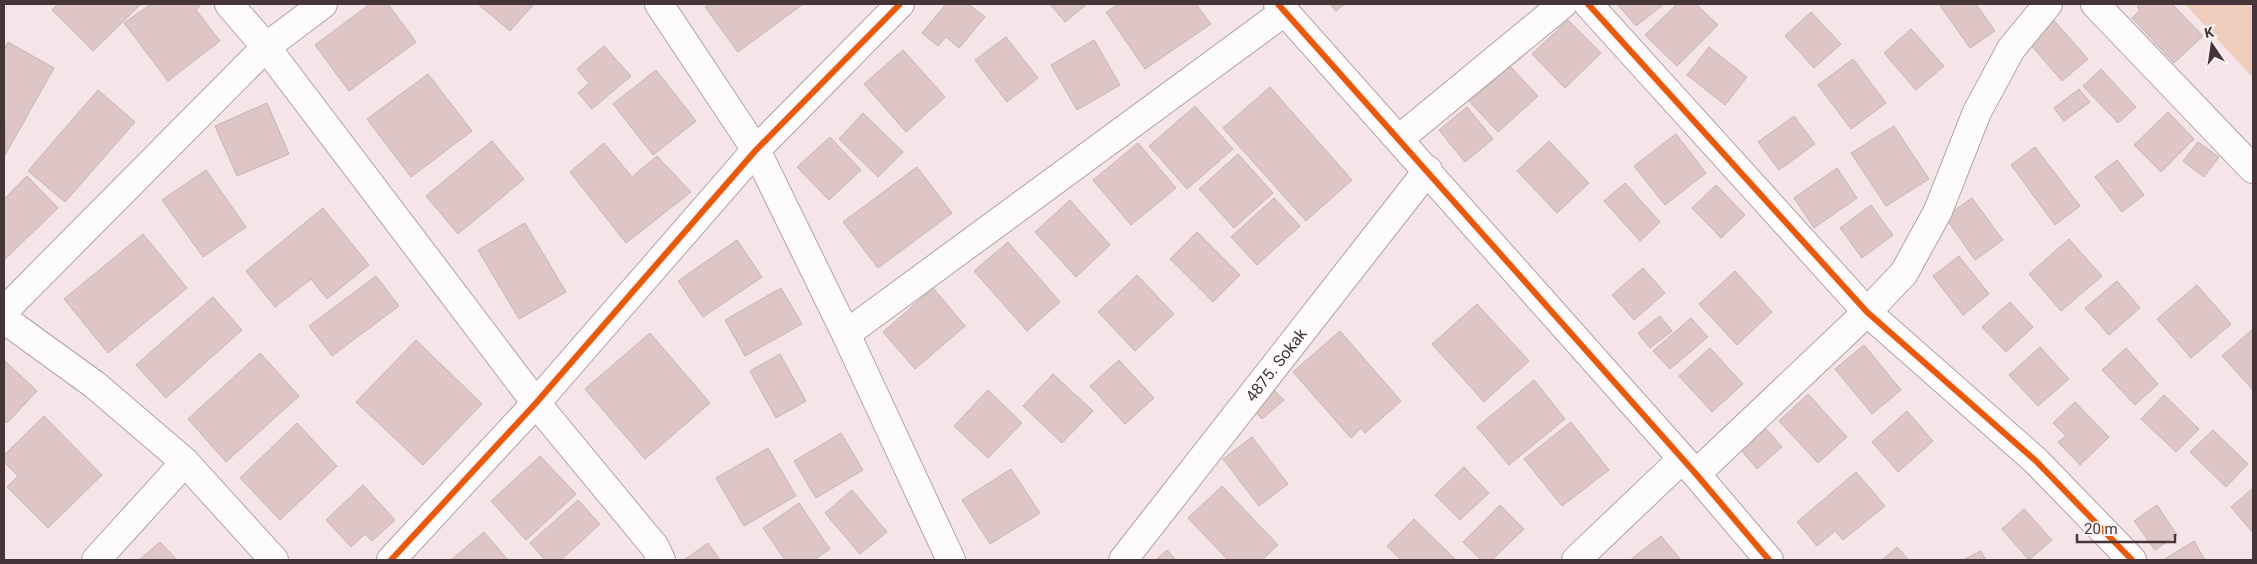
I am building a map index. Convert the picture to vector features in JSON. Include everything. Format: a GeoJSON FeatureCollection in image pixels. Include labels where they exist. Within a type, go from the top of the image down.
{"type":"FeatureCollection","features":[{"type":"Feature","properties":{"kind":"street"},"geometry":{"type":"LineString","coordinates":[[229,4],[266,47],[536,403],[655,547],[661,560]]}},
{"type":"Feature","properties":{"kind":"street"},"geometry":{"type":"LineString","coordinates":[[4,311],[266,47],[323,4]]}},
{"type":"Feature","properties":{"kind":"street"},"geometry":{"type":"LineString","coordinates":[[659,4],[756,150],[846,334],[951,560]]}},
{"type":"Feature","properties":{"kind":"street"},"geometry":{"type":"LineString","coordinates":[[391,560],[536,403],[756,150],[900,4]]}},
{"type":"Feature","properties":{"kind":"street"},"geometry":{"type":"LineString","coordinates":[[1399,138],[1563,4]]}},
{"type":"Feature","properties":{"kind":"street"},"geometry":{"type":"LineString","coordinates":[[1588,4],[1868,312],[2036,461],[2121,557]]}},
{"type":"Feature","properties":{"kind":"street"},"geometry":{"type":"LineString","coordinates":[[1576,560],[1689,466],[1868,312],[1904,272],[1938,210],[1976,112],[2011,49],[2048,4]]}},
{"type":"Feature","properties":{"kind":"street"},"geometry":{"type":"LineString","coordinates":[[2095,4],[2253,169]]}},
{"type":"Feature","properties":{"kind":"street"},"geometry":{"type":"LineString","coordinates":[[846,334],[1281,8],[1428,170],[1689,466],[1769,560]]}},
{"type":"Feature","properties":{"kind":"street","name":"4875. Sokak"},"geometry":{"type":"LineString","coordinates":[[1123,560],[1428,170]]}},
{"type":"Feature","properties":{"kind":"street"},"geometry":{"type":"LineString","coordinates":[[4,319],[95,385],[185,462],[274,560]]}},
{"type":"Feature","properties":{"kind":"street"},"geometry":{"type":"LineString","coordinates":[[96,560],[185,462]]}},
{"type":"Feature","properties":{"kind":"shaded area"},"geometry":{"type":"Polygon","coordinates":[[[2185,4],[2253,4],[2253,78],[2185,4]]]}},
{"type":"Feature","properties":{"kind":"building"},"geometry":{"type":"Polygon","coordinates":[[[58,4],[141,4],[93,51],[52,10],[58,4]]]}},
{"type":"Feature","properties":{"kind":"building"},"geometry":{"type":"Polygon","coordinates":[[[151,4],[198,4],[200,6],[196,10],[220,41],[168,81],[124,23],[151,4]]]}},
{"type":"Feature","properties":{"kind":"building"},"geometry":{"type":"Polygon","coordinates":[[[370,4],[388,4],[416,42],[349,91],[315,45],[370,4]]]}},
{"type":"Feature","properties":{"kind":"building"},"geometry":{"type":"Polygon","coordinates":[[[478,4],[534,4],[510,31],[478,4]]]}},
{"type":"Feature","properties":{"kind":"building"},"geometry":{"type":"Polygon","coordinates":[[[710,4],[803,4],[738,52],[705,7],[710,4]]]}},
{"type":"Feature","properties":{"kind":"building"},"geometry":{"type":"Polygon","coordinates":[[[946,4],[968,4],[985,17],[959,48],[946,37],[938,46],[922,33],[946,4]]]}},
{"type":"Feature","properties":{"kind":"building"},"geometry":{"type":"Polygon","coordinates":[[[1050,4],[1087,4],[1065,22],[1050,4]]]}},
{"type":"Feature","properties":{"kind":"building"},"geometry":{"type":"Polygon","coordinates":[[[1119,4],[1196,4],[1211,24],[1145,69],[1106,12],[1119,4]]]}},
{"type":"Feature","properties":{"kind":"building"},"geometry":{"type":"Polygon","coordinates":[[[1330,4],[1345,4],[1336,11],[1330,4]]]}},
{"type":"Feature","properties":{"kind":"building"},"geometry":{"type":"Polygon","coordinates":[[[1617,4],[1664,4],[1636,26],[1617,4]]]}},
{"type":"Feature","properties":{"kind":"building"},"geometry":{"type":"Polygon","coordinates":[[[1677,4],[1696,4],[1718,25],[1677,66],[1645,35],[1677,4]]]}},
{"type":"Feature","properties":{"kind":"building"},"geometry":{"type":"Polygon","coordinates":[[[1939,4],[1976,4],[1995,31],[1970,48],[1939,4]]]}},
{"type":"Feature","properties":{"kind":"building"},"geometry":{"type":"Polygon","coordinates":[[[2141,4],[2172,4],[2203,36],[2174,63],[2132,18],[2140,10],[2137,7],[2141,4]]]}},
{"type":"Feature","properties":{"kind":"building"},"geometry":{"type":"Polygon","coordinates":[[[1811,12],[1841,44],[1814,68],[1785,36],[1811,12]]]}},
{"type":"Feature","properties":{"kind":"building"},"geometry":{"type":"Polygon","coordinates":[[[2050,16],[2088,59],[2062,81],[2024,37],[2050,16]]]}},
{"type":"Feature","properties":{"kind":"building"},"geometry":{"type":"Polygon","coordinates":[[[1568,20],[1601,53],[1565,88],[1532,54],[1568,20]]]}},
{"type":"Feature","properties":{"kind":"building"},"geometry":{"type":"Polygon","coordinates":[[[1911,29],[1944,66],[1916,90],[1884,53],[1911,29]]]}},
{"type":"Feature","properties":{"kind":"building"},"geometry":{"type":"Polygon","coordinates":[[[1006,37],[1038,78],[1007,102],[975,60],[1006,37]]]}},
{"type":"Feature","properties":{"kind":"building"},"geometry":{"type":"Polygon","coordinates":[[[1094,40],[1120,85],[1077,110],[1051,65],[1094,40]]]}},
{"type":"Feature","properties":{"kind":"building"},"geometry":{"type":"Polygon","coordinates":[[[8,42],[54,68],[5,155],[4,50],[8,42]]]}},
{"type":"Feature","properties":{"kind":"building"},"geometry":{"type":"Polygon","coordinates":[[[604,46],[631,76],[592,109],[578,93],[589,83],[577,69],[604,46]]]}},
{"type":"Feature","properties":{"kind":"building"},"geometry":{"type":"Polygon","coordinates":[[[1709,47],[1747,77],[1725,105],[1687,75],[1709,47]]]}},
{"type":"Feature","properties":{"kind":"building"},"geometry":{"type":"Polygon","coordinates":[[[903,50],[945,97],[906,132],[864,84],[903,50]]]}},
{"type":"Feature","properties":{"kind":"building"},"geometry":{"type":"Polygon","coordinates":[[[1853,59],[1886,103],[1851,129],[1818,85],[1853,59]]]}},
{"type":"Feature","properties":{"kind":"building"},"geometry":{"type":"Polygon","coordinates":[[[1508,64],[1538,96],[1498,132],[1468,100],[1508,64]]]}},
{"type":"Feature","properties":{"kind":"building"},"geometry":{"type":"Polygon","coordinates":[[[2101,69],[2136,107],[2118,123],[2083,86],[2101,69]]]}},
{"type":"Feature","properties":{"kind":"building"},"geometry":{"type":"Polygon","coordinates":[[[656,70],[696,121],[653,155],[613,104],[656,70]]]}},
{"type":"Feature","properties":{"kind":"building"},"geometry":{"type":"Polygon","coordinates":[[[428,74],[472,131],[411,177],[367,119],[428,74]]]}},
{"type":"Feature","properties":{"kind":"building"},"geometry":{"type":"Polygon","coordinates":[[[1270,87],[1352,180],[1306,221],[1223,128],[1270,87]]]}},
{"type":"Feature","properties":{"kind":"building"},"geometry":{"type":"Polygon","coordinates":[[[2079,89],[2090,102],[2064,121],[2054,108],[2079,89]]]}},
{"type":"Feature","properties":{"kind":"building"},"geometry":{"type":"Polygon","coordinates":[[[98,90],[135,122],[65,202],[28,171],[98,90]]]}},
{"type":"Feature","properties":{"kind":"building"},"geometry":{"type":"Polygon","coordinates":[[[267,103],[289,154],[237,176],[215,126],[267,103]]]}},
{"type":"Feature","properties":{"kind":"building"},"geometry":{"type":"Polygon","coordinates":[[[1195,106],[1233,149],[1187,189],[1149,146],[1195,106]]]}},
{"type":"Feature","properties":{"kind":"building"},"geometry":{"type":"Polygon","coordinates":[[[1467,107],[1493,139],[1465,162],[1439,130],[1467,107]]]}},
{"type":"Feature","properties":{"kind":"building"},"geometry":{"type":"Polygon","coordinates":[[[2168,112],[2194,139],[2161,172],[2134,145],[2168,112]]]}},
{"type":"Feature","properties":{"kind":"building"},"geometry":{"type":"Polygon","coordinates":[[[863,113],[903,152],[878,177],[839,139],[863,113]]]}},
{"type":"Feature","properties":{"kind":"building"},"geometry":{"type":"Polygon","coordinates":[[[1794,116],[1815,144],[1779,170],[1758,142],[1794,116]]]}},
{"type":"Feature","properties":{"kind":"building"},"geometry":{"type":"Polygon","coordinates":[[[1894,126],[1929,179],[1886,206],[1851,153],[1894,126]]]}},
{"type":"Feature","properties":{"kind":"building"},"geometry":{"type":"Polygon","coordinates":[[[1676,134],[1706,173],[1665,205],[1634,166],[1676,134]]]}},
{"type":"Feature","properties":{"kind":"building"},"geometry":{"type":"Polygon","coordinates":[[[830,137],[861,170],[829,200],[797,167],[830,137]]]}},
{"type":"Feature","properties":{"kind":"building"},"geometry":{"type":"Polygon","coordinates":[[[492,141],[524,179],[458,234],[426,196],[492,141]]]}},
{"type":"Feature","properties":{"kind":"building"},"geometry":{"type":"Polygon","coordinates":[[[1549,141],[1589,183],[1557,213],[1517,171],[1549,141]]]}},
{"type":"Feature","properties":{"kind":"building"},"geometry":{"type":"Polygon","coordinates":[[[2198,142],[2219,157],[2204,177],[2183,161],[2198,142]]]}},
{"type":"Feature","properties":{"kind":"building"},"geometry":{"type":"Polygon","coordinates":[[[604,143],[632,177],[657,156],[691,192],[626,243],[570,172],[604,143]]]}},
{"type":"Feature","properties":{"kind":"building"},"geometry":{"type":"Polygon","coordinates":[[[1138,143],[1176,188],[1131,225],[1093,180],[1138,143]]]}},
{"type":"Feature","properties":{"kind":"building"},"geometry":{"type":"Polygon","coordinates":[[[2035,147],[2080,206],[2055,225],[2011,165],[2035,147]]]}},
{"type":"Feature","properties":{"kind":"building"},"geometry":{"type":"Polygon","coordinates":[[[1238,154],[1273,193],[1234,228],[1199,189],[1238,154]]]}},
{"type":"Feature","properties":{"kind":"building"},"geometry":{"type":"Polygon","coordinates":[[[2117,160],[2144,195],[2122,212],[2095,177],[2117,160]]]}},
{"type":"Feature","properties":{"kind":"building"},"geometry":{"type":"Polygon","coordinates":[[[917,167],[952,213],[878,268],[843,222],[917,167]]]}},
{"type":"Feature","properties":{"kind":"building"},"geometry":{"type":"Polygon","coordinates":[[[1837,168],[1857,198],[1814,228],[1794,198],[1837,168]]]}},
{"type":"Feature","properties":{"kind":"building"},"geometry":{"type":"Polygon","coordinates":[[[206,170],[246,227],[203,257],[162,200],[206,170]]]}},
{"type":"Feature","properties":{"kind":"building"},"geometry":{"type":"Polygon","coordinates":[[[27,176],[58,208],[4,260],[4,199],[27,176]]]}},
{"type":"Feature","properties":{"kind":"building"},"geometry":{"type":"Polygon","coordinates":[[[1625,183],[1660,222],[1640,241],[1604,201],[1625,183]]]}},
{"type":"Feature","properties":{"kind":"building"},"geometry":{"type":"Polygon","coordinates":[[[1716,185],[1745,215],[1721,238],[1692,208],[1716,185]]]}},
{"type":"Feature","properties":{"kind":"building"},"geometry":{"type":"Polygon","coordinates":[[[1274,198],[1300,226],[1257,265],[1231,237],[1274,198]]]}},
{"type":"Feature","properties":{"kind":"building"},"geometry":{"type":"Polygon","coordinates":[[[1972,198],[2003,240],[1975,260],[1945,217],[1972,198]]]}},
{"type":"Feature","properties":{"kind":"building"},"geometry":{"type":"Polygon","coordinates":[[[1070,200],[1110,245],[1076,277],[1035,232],[1070,200]]]}},
{"type":"Feature","properties":{"kind":"building"},"geometry":{"type":"Polygon","coordinates":[[[1871,205],[1893,235],[1862,258],[1840,228],[1871,205]]]}},
{"type":"Feature","properties":{"kind":"building"},"geometry":{"type":"Polygon","coordinates":[[[323,208],[369,265],[327,299],[311,279],[275,307],[246,271],[323,208]]]}},
{"type":"Feature","properties":{"kind":"building"},"geometry":{"type":"Polygon","coordinates":[[[525,223],[566,292],[519,319],[478,250],[525,223]]]}},
{"type":"Feature","properties":{"kind":"building"},"geometry":{"type":"Polygon","coordinates":[[[1197,232],[1240,275],[1213,302],[1170,259],[1197,232]]]}},
{"type":"Feature","properties":{"kind":"building"},"geometry":{"type":"Polygon","coordinates":[[[143,234],[187,288],[108,353],[64,299],[143,234]]]}},
{"type":"Feature","properties":{"kind":"building"},"geometry":{"type":"Polygon","coordinates":[[[2069,239],[2102,276],[2061,311],[2029,274],[2069,239]]]}},
{"type":"Feature","properties":{"kind":"building"},"geometry":{"type":"Polygon","coordinates":[[[737,240],[762,277],[703,317],[678,281],[737,240]]]}},
{"type":"Feature","properties":{"kind":"building"},"geometry":{"type":"Polygon","coordinates":[[[1008,242],[1060,302],[1027,331],[974,271],[1008,242]]]}},
{"type":"Feature","properties":{"kind":"building"},"geometry":{"type":"Polygon","coordinates":[[[1959,256],[1989,294],[1963,315],[1933,276],[1959,256]]]}},
{"type":"Feature","properties":{"kind":"building"},"geometry":{"type":"Polygon","coordinates":[[[1643,268],[1665,293],[1634,320],[1612,295],[1643,268]]]}},
{"type":"Feature","properties":{"kind":"building"},"geometry":{"type":"Polygon","coordinates":[[[1735,271],[1772,312],[1737,345],[1699,304],[1735,271]]]}},
{"type":"Feature","properties":{"kind":"building"},"geometry":{"type":"Polygon","coordinates":[[[1137,275],[1174,314],[1135,351],[1098,312],[1137,275]]]}},
{"type":"Feature","properties":{"kind":"building"},"geometry":{"type":"Polygon","coordinates":[[[376,276],[399,306],[332,356],[309,326],[376,276]]]}},
{"type":"Feature","properties":{"kind":"building"},"geometry":{"type":"Polygon","coordinates":[[[2117,281],[2140,308],[2109,335],[2085,308],[2117,281]]]}},
{"type":"Feature","properties":{"kind":"building"},"geometry":{"type":"Polygon","coordinates":[[[2197,285],[2231,324],[2191,358],[2157,319],[2197,285]]]}},
{"type":"Feature","properties":{"kind":"building"},"geometry":{"type":"Polygon","coordinates":[[[781,288],[802,324],[745,356],[725,320],[781,288]]]}},
{"type":"Feature","properties":{"kind":"building"},"geometry":{"type":"Polygon","coordinates":[[[933,288],[965,326],[915,369],[883,332],[933,288]]]}},
{"type":"Feature","properties":{"kind":"building"},"geometry":{"type":"Polygon","coordinates":[[[213,297],[242,330],[166,398],[136,365],[213,297]]]}},
{"type":"Feature","properties":{"kind":"building"},"geometry":{"type":"Polygon","coordinates":[[[2010,302],[2033,327],[2006,352],[1982,327],[2010,302]]]}},
{"type":"Feature","properties":{"kind":"building"},"geometry":{"type":"Polygon","coordinates":[[[1477,304],[1529,361],[1484,402],[1432,344],[1477,304]]]}},
{"type":"Feature","properties":{"kind":"building"},"geometry":{"type":"Polygon","coordinates":[[[1660,316],[1672,331],[1650,348],[1638,333],[1660,316]]]}},
{"type":"Feature","properties":{"kind":"building"},"geometry":{"type":"Polygon","coordinates":[[[1691,318],[1708,337],[1670,369],[1653,351],[1691,318]]]}},
{"type":"Feature","properties":{"kind":"building"},"geometry":{"type":"Polygon","coordinates":[[[2253,329],[2253,390],[2222,356],[2253,329]]]}},
{"type":"Feature","properties":{"kind":"building"},"geometry":{"type":"Polygon","coordinates":[[[1340,331],[1401,401],[1365,433],[1361,428],[1351,438],[1293,372],[1340,331]]]}},
{"type":"Feature","properties":{"kind":"building"},"geometry":{"type":"Polygon","coordinates":[[[650,333],[710,403],[645,459],[585,389],[650,333]]]}},
{"type":"Feature","properties":{"kind":"building"},"geometry":{"type":"Polygon","coordinates":[[[416,340],[482,404],[423,465],[356,402],[416,340]]]}},
{"type":"Feature","properties":{"kind":"building"},"geometry":{"type":"Polygon","coordinates":[[[1864,345],[1901,390],[1872,414],[1835,369],[1864,345]]]}},
{"type":"Feature","properties":{"kind":"building"},"geometry":{"type":"Polygon","coordinates":[[[2040,347],[2069,379],[2038,406],[2009,375],[2040,347]]]}},
{"type":"Feature","properties":{"kind":"building"},"geometry":{"type":"Polygon","coordinates":[[[1710,348],[1743,384],[1712,412],[1679,376],[1710,348]]]}},
{"type":"Feature","properties":{"kind":"building"},"geometry":{"type":"Polygon","coordinates":[[[2126,348],[2158,384],[2135,405],[2102,370],[2126,348]]]}},
{"type":"Feature","properties":{"kind":"building"},"geometry":{"type":"Polygon","coordinates":[[[260,353],[299,396],[226,462],[188,419],[260,353]]]}},
{"type":"Feature","properties":{"kind":"building"},"geometry":{"type":"Polygon","coordinates":[[[780,354],[806,401],[776,418],[750,371],[780,354]]]}},
{"type":"Feature","properties":{"kind":"building"},"geometry":{"type":"Polygon","coordinates":[[[4,360],[37,391],[7,423],[4,420],[4,360]]]}},
{"type":"Feature","properties":{"kind":"building"},"geometry":{"type":"Polygon","coordinates":[[[1119,360],[1154,398],[1125,424],[1090,386],[1119,360]]]}},
{"type":"Feature","properties":{"kind":"building"},"geometry":{"type":"Polygon","coordinates":[[[1053,374],[1093,411],[1062,443],[1023,406],[1053,374]]]}},
{"type":"Feature","properties":{"kind":"building"},"geometry":{"type":"Polygon","coordinates":[[[1534,380],[1565,419],[1509,465],[1477,427],[1534,380]]]}},
{"type":"Feature","properties":{"kind":"building"},"geometry":{"type":"Polygon","coordinates":[[[988,390],[1022,423],[988,458],[954,426],[988,390]]]}},
{"type":"Feature","properties":{"kind":"building"},"geometry":{"type":"Polygon","coordinates":[[[1274,390],[1284,400],[1262,419],[1252,408],[1274,390]]]}},
{"type":"Feature","properties":{"kind":"building"},"geometry":{"type":"Polygon","coordinates":[[[1808,394],[1847,437],[1818,463],[1779,421],[1808,394]]]}},
{"type":"Feature","properties":{"kind":"building"},"geometry":{"type":"Polygon","coordinates":[[[2164,395],[2199,429],[2176,452],[2141,419],[2164,395]]]}},
{"type":"Feature","properties":{"kind":"building"},"geometry":{"type":"Polygon","coordinates":[[[2075,402],[2109,437],[2080,465],[2058,442],[2066,436],[2053,423],[2075,402]]]}},
{"type":"Feature","properties":{"kind":"building"},"geometry":{"type":"Polygon","coordinates":[[[1907,411],[1933,441],[1898,472],[1872,442],[1907,411]]]}},
{"type":"Feature","properties":{"kind":"building"},"geometry":{"type":"Polygon","coordinates":[[[44,416],[102,475],[48,528],[7,487],[18,476],[4,462],[4,455],[44,416]]]}},
{"type":"Feature","properties":{"kind":"building"},"geometry":{"type":"Polygon","coordinates":[[[1571,422],[1609,470],[1562,506],[1524,459],[1571,422]]]}},
{"type":"Feature","properties":{"kind":"building"},"geometry":{"type":"Polygon","coordinates":[[[1760,422],[1782,447],[1757,469],[1735,443],[1760,422]]]}},
{"type":"Feature","properties":{"kind":"building"},"geometry":{"type":"Polygon","coordinates":[[[297,423],[337,466],[280,520],[240,478],[297,423]]]}},
{"type":"Feature","properties":{"kind":"building"},"geometry":{"type":"Polygon","coordinates":[[[2213,430],[2248,464],[2226,487],[2190,452],[2213,430]]]}},
{"type":"Feature","properties":{"kind":"building"},"geometry":{"type":"Polygon","coordinates":[[[841,433],[863,470],[816,498],[794,461],[841,433]]]}},
{"type":"Feature","properties":{"kind":"building"},"geometry":{"type":"Polygon","coordinates":[[[1252,437],[1288,484],[1259,506],[1223,459],[1252,437]]]}},
{"type":"Feature","properties":{"kind":"building"},"geometry":{"type":"Polygon","coordinates":[[[768,448],[796,496],[744,526],[716,478],[768,448]]]}},
{"type":"Feature","properties":{"kind":"building"},"geometry":{"type":"Polygon","coordinates":[[[540,456],[576,494],[526,540],[491,501],[540,456]]]}},
{"type":"Feature","properties":{"kind":"building"},"geometry":{"type":"Polygon","coordinates":[[[1464,467],[1489,493],[1460,520],[1435,495],[1464,467]]]}},
{"type":"Feature","properties":{"kind":"building"},"geometry":{"type":"Polygon","coordinates":[[[1011,469],[1040,513],[990,544],[962,500],[1011,469]]]}},
{"type":"Feature","properties":{"kind":"building"},"geometry":{"type":"Polygon","coordinates":[[[1856,472],[1885,506],[1843,540],[1835,531],[1817,546],[1797,522],[1856,472]]]}},
{"type":"Feature","properties":{"kind":"building"},"geometry":{"type":"Polygon","coordinates":[[[363,485],[395,520],[372,541],[365,534],[351,547],[326,520],[363,485]]]}},
{"type":"Feature","properties":{"kind":"building"},"geometry":{"type":"Polygon","coordinates":[[[1222,486],[1278,545],[1262,560],[1228,560],[1188,518],[1222,486]]]}},
{"type":"Feature","properties":{"kind":"building"},"geometry":{"type":"Polygon","coordinates":[[[2253,488],[2253,533],[2231,507],[2253,488]]]}},
{"type":"Feature","properties":{"kind":"building"},"geometry":{"type":"Polygon","coordinates":[[[852,490],[887,532],[860,554],[825,513],[852,490]]]}},
{"type":"Feature","properties":{"kind":"building"},"geometry":{"type":"Polygon","coordinates":[[[578,500],[600,524],[561,560],[545,560],[530,543],[578,500]]]}},
{"type":"Feature","properties":{"kind":"building"},"geometry":{"type":"Polygon","coordinates":[[[799,503],[830,549],[814,560],[785,560],[763,528],[799,503]]]}},
{"type":"Feature","properties":{"kind":"building"},"geometry":{"type":"Polygon","coordinates":[[[1500,505],[1524,529],[1492,560],[1481,560],[1463,542],[1500,505]]]}},
{"type":"Feature","properties":{"kind":"building"},"geometry":{"type":"Polygon","coordinates":[[[2157,505],[2177,535],[2155,550],[2134,521],[2157,505]]]}},
{"type":"Feature","properties":{"kind":"building"},"geometry":{"type":"Polygon","coordinates":[[[2024,509],[2052,540],[2029,560],[2002,529],[2024,509]]]}},
{"type":"Feature","properties":{"kind":"building"},"geometry":{"type":"Polygon","coordinates":[[[1414,519],[1456,560],[1401,560],[1387,546],[1414,519]]]}},
{"type":"Feature","properties":{"kind":"building"},"geometry":{"type":"Polygon","coordinates":[[[484,532],[508,560],[451,560],[484,532]]]}},
{"type":"Feature","properties":{"kind":"building"},"geometry":{"type":"Polygon","coordinates":[[[1661,536],[1681,560],[1630,560],[1661,536]]]}},
{"type":"Feature","properties":{"kind":"building"},"geometry":{"type":"Polygon","coordinates":[[[2194,541],[2205,560],[2165,559],[2194,541]]]}},
{"type":"Feature","properties":{"kind":"building"},"geometry":{"type":"Polygon","coordinates":[[[160,542],[177,560],[139,560],[160,542]]]}},
{"type":"Feature","properties":{"kind":"building"},"geometry":{"type":"Polygon","coordinates":[[[708,543],[720,560],[684,560],[708,543]]]}},
{"type":"Feature","properties":{"kind":"building"},"geometry":{"type":"Polygon","coordinates":[[[1897,547],[1909,560],[1882,560],[1897,547]]]}},
{"type":"Feature","properties":{"kind":"building"},"geometry":{"type":"Polygon","coordinates":[[[1167,550],[1176,560],[1156,560],[1167,550]]]}},
{"type":"Feature","properties":{"kind":"building"},"geometry":{"type":"Polygon","coordinates":[[[1981,551],[1986,560],[1963,560],[1981,551]]]}},
{"type":"Feature","properties":{"kind":"cycle path"},"geometry":{"type":"LineString","coordinates":[[391,560],[536,403],[756,150],[900,4]]}},
{"type":"Feature","properties":{"kind":"cycle path"},"geometry":{"type":"LineString","coordinates":[[1278,4],[1696,474],[1769,560]]}},
{"type":"Feature","properties":{"kind":"cycle path"},"geometry":{"type":"LineString","coordinates":[[1588,4],[1867,312],[2036,461],[2132,560]]}}]}
